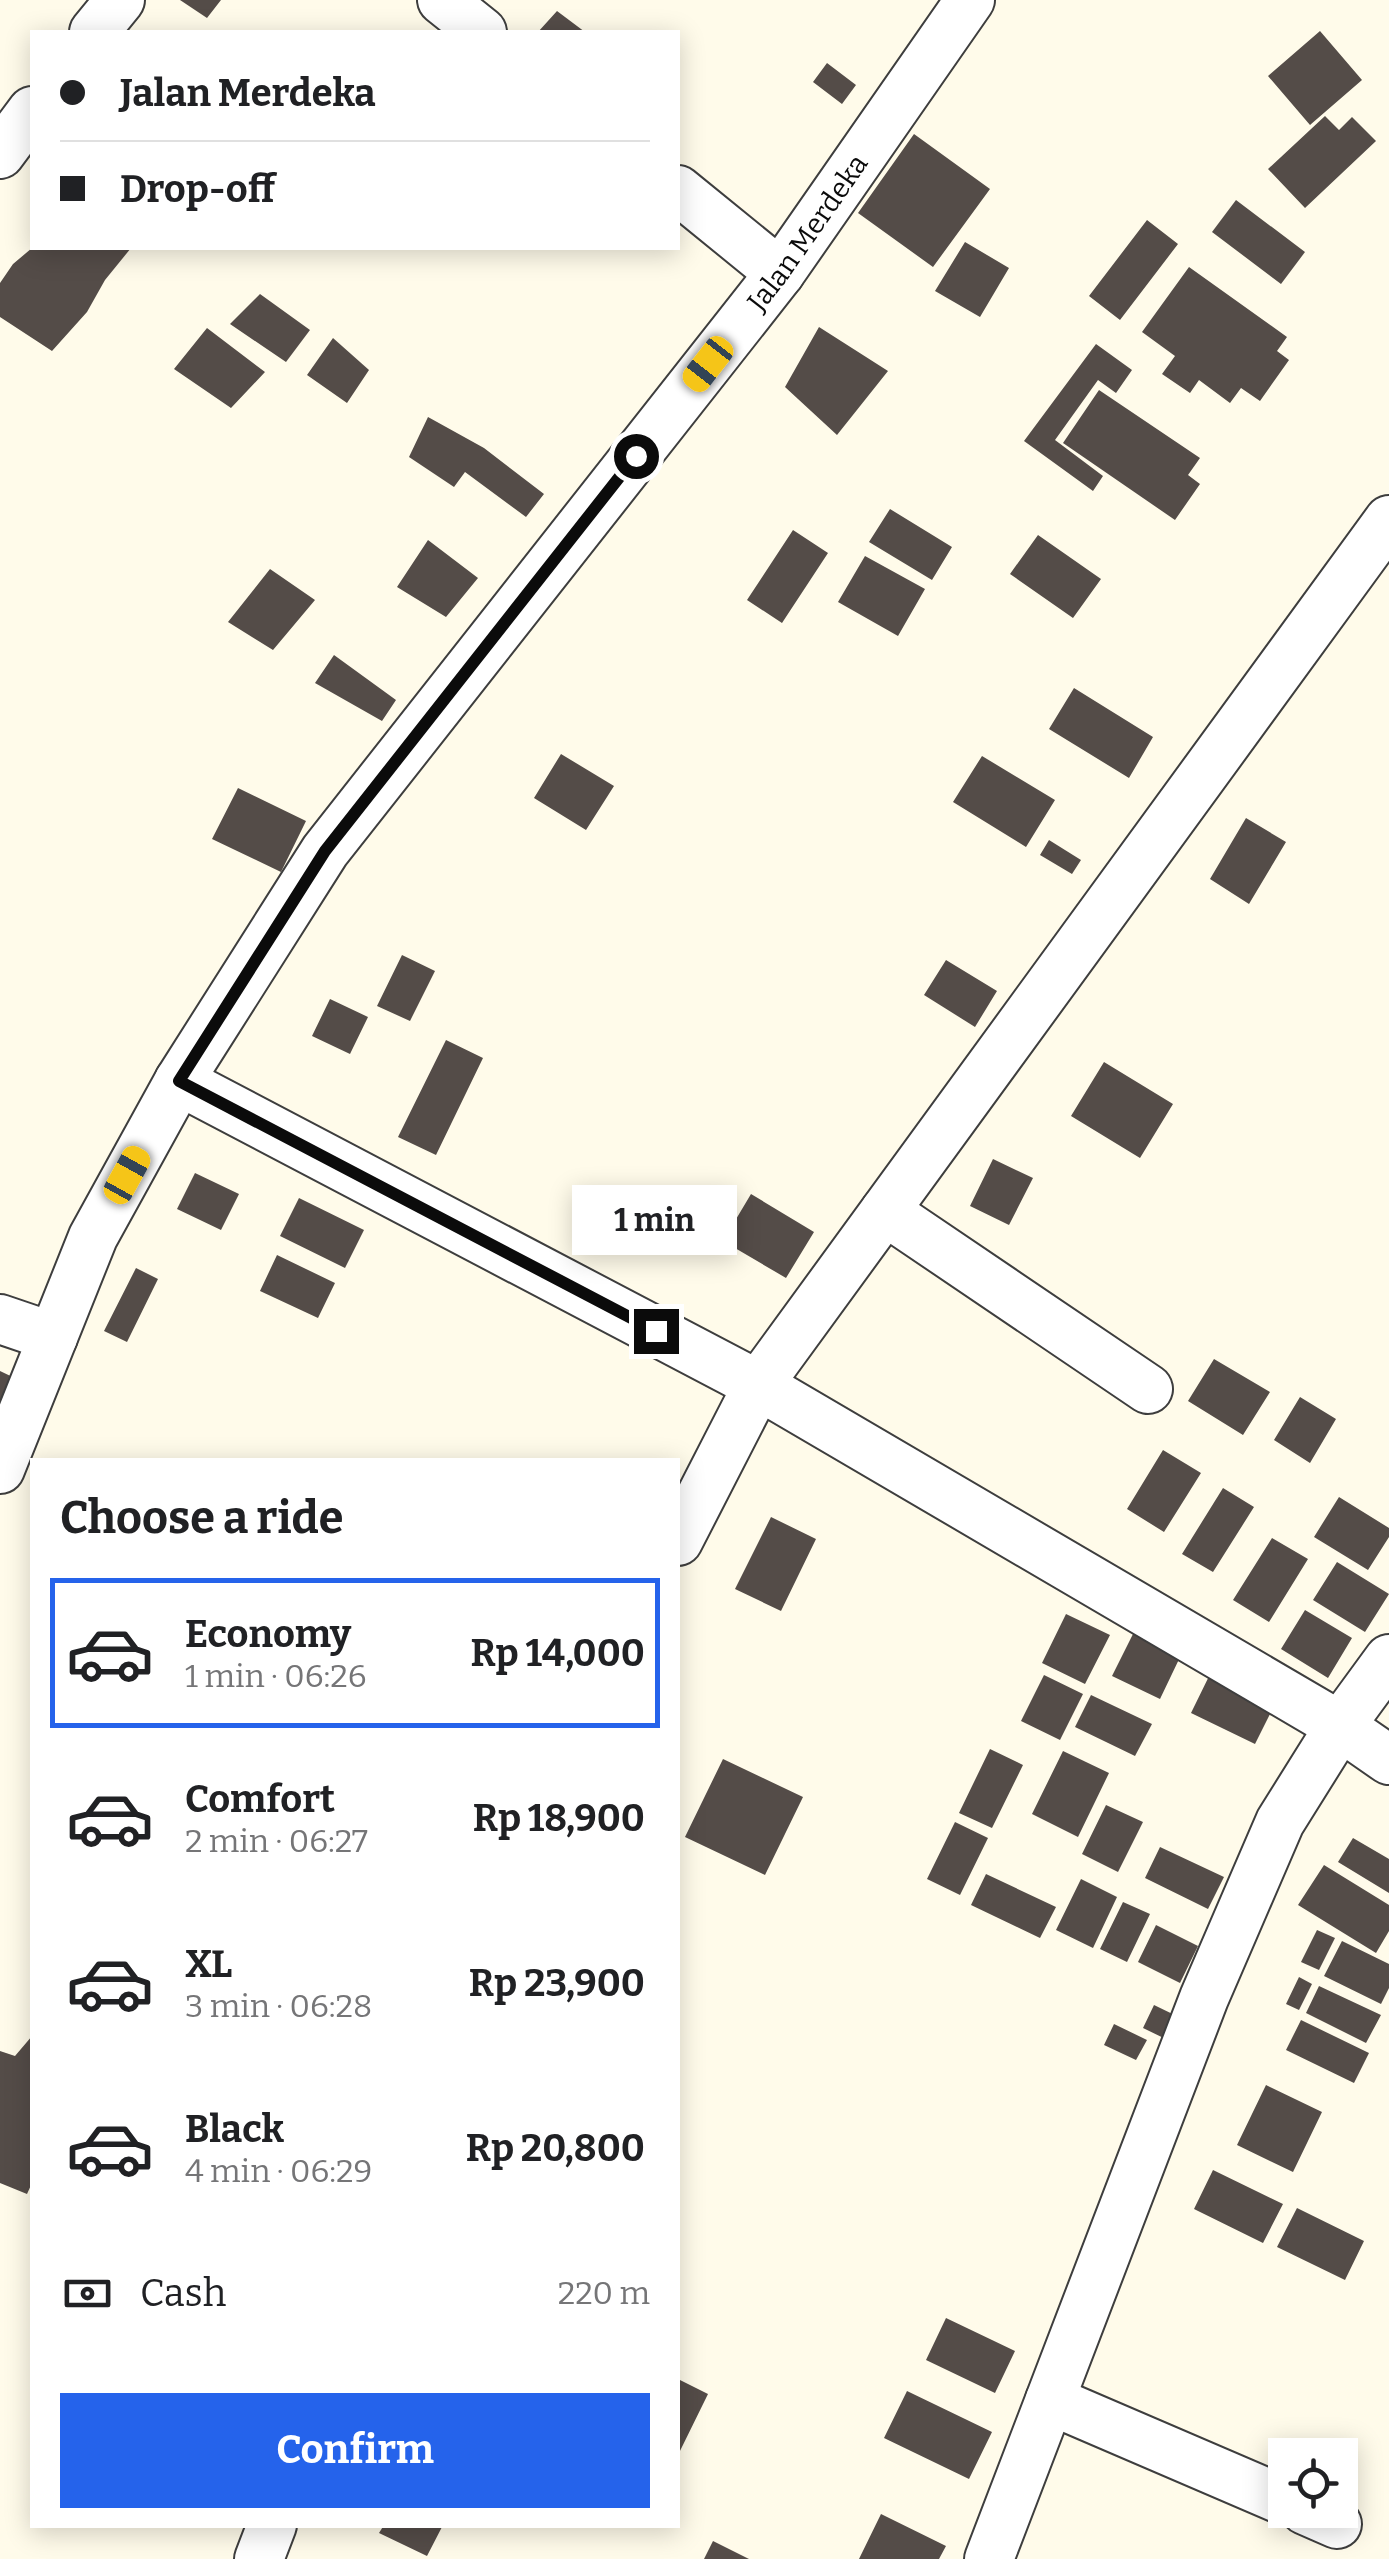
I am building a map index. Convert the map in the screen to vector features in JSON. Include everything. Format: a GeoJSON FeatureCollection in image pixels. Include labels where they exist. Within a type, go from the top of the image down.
{"type":"FeatureCollection","features":[{"type":"Feature","properties":{"kind":"street"},"geometry":{"type":"LineString","coordinates":[[96,30],[120,0]]}},
{"type":"Feature","properties":{"kind":"street"},"geometry":{"type":"LineString","coordinates":[[442,0],[480,30]]}},
{"type":"Feature","properties":{"kind":"street","name":"Jalan Merdeka"},"geometry":{"type":"LineString","coordinates":[[0,1469],[93,1237],[179,1081],[325,851],[780,273],[970,0]]}},
{"type":"Feature","properties":{"kind":"street"},"geometry":{"type":"LineString","coordinates":[[0,154],[30,114]]}},
{"type":"Feature","properties":{"kind":"street"},"geometry":{"type":"LineString","coordinates":[[680,192],[780,273]]}},
{"type":"Feature","properties":{"kind":"street"},"geometry":{"type":"LineString","coordinates":[[680,1537],[758,1385],[1389,520]]}},
{"type":"Feature","properties":{"kind":"street"},"geometry":{"type":"LineString","coordinates":[[179,1081],[758,1385],[1340,1726],[1389,1760]]}},
{"type":"Feature","properties":{"kind":"street"},"geometry":{"type":"LineString","coordinates":[[884,1211],[1148,1389]]}},
{"type":"Feature","properties":{"kind":"street"},"geometry":{"type":"LineString","coordinates":[[0,1320],[53,1337]]}},
{"type":"Feature","properties":{"kind":"street"},"geometry":{"type":"LineString","coordinates":[[989,2559],[1204,1998],[1272,1839],[1340,1726],[1389,1659]]}},
{"type":"Feature","properties":{"kind":"street"},"geometry":{"type":"LineString","coordinates":[[1050,2400],[1268,2494]]}},
{"type":"Feature","properties":{"kind":"street"},"geometry":{"type":"LineString","coordinates":[[259,2559],[271,2528]]}},
{"type":"Feature","properties":{"kind":"building"},"geometry":{"type":"Polygon","coordinates":[[[180,0],[221,0],[207,18],[180,0]]]}},
{"type":"Feature","properties":{"kind":"building"},"geometry":{"type":"Polygon","coordinates":[[[557,11],[582,30],[540,30],[557,11]]]}},
{"type":"Feature","properties":{"kind":"building"},"geometry":{"type":"Polygon","coordinates":[[[1320,31],[1362,80],[1310,125],[1268,76],[1320,31]]]}},
{"type":"Feature","properties":{"kind":"building"},"geometry":{"type":"Polygon","coordinates":[[[827,63],[856,85],[842,104],[813,82],[827,63]]]}},
{"type":"Feature","properties":{"kind":"building"},"geometry":{"type":"Polygon","coordinates":[[[1325,116],[1339,130],[1352,117],[1376,141],[1305,208],[1268,169],[1325,116]]]}},
{"type":"Feature","properties":{"kind":"building"},"geometry":{"type":"Polygon","coordinates":[[[914,134],[990,189],[933,267],[858,213],[914,134]]]}},
{"type":"Feature","properties":{"kind":"building"},"geometry":{"type":"Polygon","coordinates":[[[1236,200],[1305,252],[1281,284],[1212,232],[1236,200]]]}},
{"type":"Feature","properties":{"kind":"building"},"geometry":{"type":"Polygon","coordinates":[[[1147,220],[1178,244],[1120,320],[1089,296],[1147,220]]]}},
{"type":"Feature","properties":{"kind":"building"},"geometry":{"type":"Polygon","coordinates":[[[965,242],[1009,268],[980,317],[935,291],[965,242]]]}},
{"type":"Feature","properties":{"kind":"building"},"geometry":{"type":"Polygon","coordinates":[[[30,250],[129,250],[105,280],[87,312],[52,351],[0,317],[0,283],[13,264],[30,250]]]}},
{"type":"Feature","properties":{"kind":"building"},"geometry":{"type":"Polygon","coordinates":[[[1189,267],[1287,337],[1277,351],[1289,360],[1260,401],[1241,388],[1230,403],[1199,380],[1190,393],[1162,374],[1175,356],[1142,332],[1189,267]]]}},
{"type":"Feature","properties":{"kind":"building"},"geometry":{"type":"Polygon","coordinates":[[[260,294],[310,330],[286,362],[230,324],[260,294]]]}},
{"type":"Feature","properties":{"kind":"building"},"geometry":{"type":"Polygon","coordinates":[[[819,327],[888,371],[837,435],[785,387],[819,327]]]}},
{"type":"Feature","properties":{"kind":"building"},"geometry":{"type":"Polygon","coordinates":[[[207,328],[265,372],[231,408],[174,369],[207,328]]]}},
{"type":"Feature","properties":{"kind":"building"},"geometry":{"type":"Polygon","coordinates":[[[333,338],[369,370],[347,403],[307,375],[333,338]]]}},
{"type":"Feature","properties":{"kind":"building"},"geometry":{"type":"Polygon","coordinates":[[[1096,344],[1132,370],[1116,393],[1098,380],[1055,440],[1103,476],[1093,491],[1024,441],[1096,344]]]}},
{"type":"Feature","properties":{"kind":"building"},"geometry":{"type":"Polygon","coordinates":[[[1099,390],[1200,458],[1188,475],[1200,484],[1175,520],[1063,443],[1099,390]]]}},
{"type":"Feature","properties":{"kind":"building"},"geometry":{"type":"Polygon","coordinates":[[[428,417],[484,448],[544,494],[526,517],[465,472],[454,487],[409,457],[428,417]]]}},
{"type":"Feature","properties":{"kind":"building"},"geometry":{"type":"Polygon","coordinates":[[[890,509],[952,547],[932,580],[869,542],[890,509]]]}},
{"type":"Feature","properties":{"kind":"building"},"geometry":{"type":"Polygon","coordinates":[[[793,530],[828,553],[782,623],[747,600],[793,530]]]}},
{"type":"Feature","properties":{"kind":"building"},"geometry":{"type":"Polygon","coordinates":[[[1038,535],[1101,579],[1073,618],[1010,574],[1038,535]]]}},
{"type":"Feature","properties":{"kind":"building"},"geometry":{"type":"Polygon","coordinates":[[[428,540],[478,578],[446,617],[397,587],[428,540]]]}},
{"type":"Feature","properties":{"kind":"building"},"geometry":{"type":"Polygon","coordinates":[[[865,556],[925,589],[898,636],[838,602],[865,556]]]}},
{"type":"Feature","properties":{"kind":"building"},"geometry":{"type":"Polygon","coordinates":[[[270,569],[315,600],[273,650],[228,622],[270,569]]]}},
{"type":"Feature","properties":{"kind":"building"},"geometry":{"type":"Polygon","coordinates":[[[334,655],[396,700],[382,721],[315,683],[334,655]]]}},
{"type":"Feature","properties":{"kind":"building"},"geometry":{"type":"Polygon","coordinates":[[[1074,688],[1153,737],[1129,778],[1049,729],[1074,688]]]}},
{"type":"Feature","properties":{"kind":"building"},"geometry":{"type":"Polygon","coordinates":[[[561,754],[614,786],[586,830],[534,798],[561,754]]]}},
{"type":"Feature","properties":{"kind":"building"},"geometry":{"type":"Polygon","coordinates":[[[982,756],[1055,800],[1026,847],[953,802],[982,756]]]}},
{"type":"Feature","properties":{"kind":"building"},"geometry":{"type":"Polygon","coordinates":[[[238,788],[306,821],[281,872],[212,839],[238,788]]]}},
{"type":"Feature","properties":{"kind":"building"},"geometry":{"type":"Polygon","coordinates":[[[1246,818],[1286,842],[1249,904],[1210,879],[1246,818]]]}},
{"type":"Feature","properties":{"kind":"building"},"geometry":{"type":"Polygon","coordinates":[[[1049,840],[1081,860],[1072,874],[1040,855],[1049,840]]]}},
{"type":"Feature","properties":{"kind":"building"},"geometry":{"type":"Polygon","coordinates":[[[402,955],[435,971],[410,1021],[377,1006],[402,955]]]}},
{"type":"Feature","properties":{"kind":"building"},"geometry":{"type":"Polygon","coordinates":[[[946,960],[997,991],[975,1027],[924,995],[946,960]]]}},
{"type":"Feature","properties":{"kind":"building"},"geometry":{"type":"Polygon","coordinates":[[[330,999],[368,1017],[350,1054],[312,1036],[330,999]]]}},
{"type":"Feature","properties":{"kind":"building"},"geometry":{"type":"Polygon","coordinates":[[[446,1040],[483,1058],[436,1155],[398,1137],[446,1040]]]}},
{"type":"Feature","properties":{"kind":"building"},"geometry":{"type":"Polygon","coordinates":[[[1104,1062],[1173,1104],[1140,1158],[1071,1116],[1104,1062]]]}},
{"type":"Feature","properties":{"kind":"building"},"geometry":{"type":"Polygon","coordinates":[[[993,1159],[1033,1178],[1009,1225],[970,1206],[993,1159]]]}},
{"type":"Feature","properties":{"kind":"building"},"geometry":{"type":"Polygon","coordinates":[[[195,1173],[239,1194],[221,1230],[177,1209],[195,1173]]]}},
{"type":"Feature","properties":{"kind":"building"},"geometry":{"type":"Polygon","coordinates":[[[751,1194],[814,1232],[786,1278],[723,1241],[751,1194]]]}},
{"type":"Feature","properties":{"kind":"building"},"geometry":{"type":"Polygon","coordinates":[[[299,1198],[364,1230],[345,1268],[280,1236],[299,1198]]]}},
{"type":"Feature","properties":{"kind":"building"},"geometry":{"type":"Polygon","coordinates":[[[277,1255],[335,1283],[318,1318],[260,1291],[277,1255]]]}},
{"type":"Feature","properties":{"kind":"building"},"geometry":{"type":"Polygon","coordinates":[[[136,1268],[158,1279],[127,1342],[104,1331],[136,1268]]]}},
{"type":"Feature","properties":{"kind":"building"},"geometry":{"type":"Polygon","coordinates":[[[1214,1359],[1270,1392],[1243,1435],[1188,1401],[1214,1359]]]}},
{"type":"Feature","properties":{"kind":"building"},"geometry":{"type":"Polygon","coordinates":[[[0,1371],[21,1381],[0,1425],[0,1371]]]}},
{"type":"Feature","properties":{"kind":"building"},"geometry":{"type":"Polygon","coordinates":[[[1300,1397],[1336,1419],[1310,1463],[1274,1440],[1300,1397]]]}},
{"type":"Feature","properties":{"kind":"building"},"geometry":{"type":"Polygon","coordinates":[[[1163,1450],[1201,1473],[1164,1532],[1127,1509],[1163,1450]]]}},
{"type":"Feature","properties":{"kind":"building"},"geometry":{"type":"Polygon","coordinates":[[[1223,1488],[1254,1507],[1213,1572],[1182,1554],[1223,1488]]]}},
{"type":"Feature","properties":{"kind":"building"},"geometry":{"type":"Polygon","coordinates":[[[1339,1497],[1389,1528],[1389,1537],[1368,1570],[1314,1537],[1339,1497]]]}},
{"type":"Feature","properties":{"kind":"building"},"geometry":{"type":"Polygon","coordinates":[[[771,1517],[816,1539],[781,1611],[735,1589],[771,1517]]]}},
{"type":"Feature","properties":{"kind":"building"},"geometry":{"type":"Polygon","coordinates":[[[1272,1538],[1308,1559],[1269,1622],[1233,1600],[1272,1538]]]}},
{"type":"Feature","properties":{"kind":"building"},"geometry":{"type":"Polygon","coordinates":[[[1337,1562],[1389,1594],[1365,1632],[1313,1600],[1337,1562]]]}},
{"type":"Feature","properties":{"kind":"building"},"geometry":{"type":"Polygon","coordinates":[[[1305,1610],[1352,1638],[1328,1678],[1281,1649],[1305,1610]]]}},
{"type":"Feature","properties":{"kind":"building"},"geometry":{"type":"Polygon","coordinates":[[[1066,1614],[1110,1635],[1085,1684],[1042,1663],[1066,1614]]]}},
{"type":"Feature","properties":{"kind":"building"},"geometry":{"type":"Polygon","coordinates":[[[1135,1630],[1182,1653],[1160,1699],[1112,1676],[1135,1630]]]}},
{"type":"Feature","properties":{"kind":"building"},"geometry":{"type":"Polygon","coordinates":[[[1215,1664],[1279,1696],[1255,1744],[1191,1713],[1215,1664]]]}},
{"type":"Feature","properties":{"kind":"building"},"geometry":{"type":"Polygon","coordinates":[[[1044,1675],[1083,1694],[1060,1740],[1021,1721],[1044,1675]]]}},
{"type":"Feature","properties":{"kind":"building"},"geometry":{"type":"Polygon","coordinates":[[[1091,1695],[1152,1724],[1135,1756],[1075,1727],[1091,1695]]]}},
{"type":"Feature","properties":{"kind":"building"},"geometry":{"type":"Polygon","coordinates":[[[990,1749],[1023,1765],[992,1828],[959,1813],[990,1749]]]}},
{"type":"Feature","properties":{"kind":"building"},"geometry":{"type":"Polygon","coordinates":[[[1063,1751],[1109,1773],[1078,1837],[1032,1814],[1063,1751]]]}},
{"type":"Feature","properties":{"kind":"building"},"geometry":{"type":"Polygon","coordinates":[[[723,1759],[803,1797],[765,1875],[685,1837],[723,1759]]]}},
{"type":"Feature","properties":{"kind":"building"},"geometry":{"type":"Polygon","coordinates":[[[1106,1805],[1143,1822],[1118,1872],[1082,1854],[1106,1805]]]}},
{"type":"Feature","properties":{"kind":"building"},"geometry":{"type":"Polygon","coordinates":[[[955,1822],[988,1838],[960,1895],[927,1879],[955,1822]]]}},
{"type":"Feature","properties":{"kind":"building"},"geometry":{"type":"Polygon","coordinates":[[[1353,1838],[1389,1859],[1389,1893],[1338,1862],[1353,1838]]]}},
{"type":"Feature","properties":{"kind":"building"},"geometry":{"type":"Polygon","coordinates":[[[1160,1847],[1224,1877],[1208,1909],[1145,1878],[1160,1847]]]}},
{"type":"Feature","properties":{"kind":"building"},"geometry":{"type":"Polygon","coordinates":[[[1324,1865],[1389,1905],[1389,1931],[1376,1953],[1298,1905],[1324,1865]]]}},
{"type":"Feature","properties":{"kind":"building"},"geometry":{"type":"Polygon","coordinates":[[[986,1874],[1056,1907],[1040,1938],[971,1905],[986,1874]]]}},
{"type":"Feature","properties":{"kind":"building"},"geometry":{"type":"Polygon","coordinates":[[[1081,1879],[1117,1897],[1093,1948],[1056,1930],[1081,1879]]]}},
{"type":"Feature","properties":{"kind":"building"},"geometry":{"type":"Polygon","coordinates":[[[1123,1902],[1150,1914],[1127,1962],[1100,1949],[1123,1902]]]}},
{"type":"Feature","properties":{"kind":"building"},"geometry":{"type":"Polygon","coordinates":[[[1156,1925],[1198,1946],[1180,1983],[1138,1962],[1156,1925]]]}},
{"type":"Feature","properties":{"kind":"building"},"geometry":{"type":"Polygon","coordinates":[[[1317,1930],[1335,1938],[1319,1970],[1301,1962],[1317,1930]]]}},
{"type":"Feature","properties":{"kind":"building"},"geometry":{"type":"Polygon","coordinates":[[[1342,1941],[1389,1964],[1389,1988],[1381,2004],[1324,1976],[1342,1941]]]}},
{"type":"Feature","properties":{"kind":"building"},"geometry":{"type":"Polygon","coordinates":[[[1299,1977],[1312,1984],[1299,2010],[1286,2004],[1299,1977]]]}},
{"type":"Feature","properties":{"kind":"building"},"geometry":{"type":"Polygon","coordinates":[[[1319,1986],[1381,2015],[1366,2043],[1306,2013],[1319,1986]]]}},
{"type":"Feature","properties":{"kind":"building"},"geometry":{"type":"Polygon","coordinates":[[[1154,2005],[1187,2021],[1176,2044],[1143,2028],[1154,2005]]]}},
{"type":"Feature","properties":{"kind":"building"},"geometry":{"type":"Polygon","coordinates":[[[1301,2020],[1369,2053],[1354,2083],[1286,2050],[1301,2020]]]}},
{"type":"Feature","properties":{"kind":"building"},"geometry":{"type":"Polygon","coordinates":[[[1114,2024],[1147,2040],[1136,2060],[1104,2045],[1114,2024]]]}},
{"type":"Feature","properties":{"kind":"building"},"geometry":{"type":"Polygon","coordinates":[[[30,2038],[27,2194],[0,2183],[0,2051],[15,2056],[30,2038]]]}},
{"type":"Feature","properties":{"kind":"building"},"geometry":{"type":"Polygon","coordinates":[[[1266,2085],[1322,2112],[1293,2172],[1237,2145],[1266,2085]]]}},
{"type":"Feature","properties":{"kind":"building"},"geometry":{"type":"Polygon","coordinates":[[[1213,2170],[1283,2204],[1263,2243],[1194,2209],[1213,2170]]]}},
{"type":"Feature","properties":{"kind":"building"},"geometry":{"type":"Polygon","coordinates":[[[1297,2208],[1364,2241],[1345,2280],[1277,2247],[1297,2208]]]}},
{"type":"Feature","properties":{"kind":"building"},"geometry":{"type":"Polygon","coordinates":[[[946,2318],[1015,2351],[995,2393],[926,2360],[946,2318]]]}},
{"type":"Feature","properties":{"kind":"building"},"geometry":{"type":"Polygon","coordinates":[[[680,2380],[708,2394],[680,2451],[680,2380]]]}},
{"type":"Feature","properties":{"kind":"building"},"geometry":{"type":"Polygon","coordinates":[[[907,2391],[992,2432],[969,2479],[884,2438],[907,2391]]]}},
{"type":"Feature","properties":{"kind":"building"},"geometry":{"type":"Polygon","coordinates":[[[881,2514],[946,2546],[939,2559],[859,2559],[881,2514]]]}},
{"type":"Feature","properties":{"kind":"building"},"geometry":{"type":"Polygon","coordinates":[[[382,2528],[441,2528],[427,2556],[379,2533],[382,2528]]]}},
{"type":"Feature","properties":{"kind":"building"},"geometry":{"type":"Polygon","coordinates":[[[713,2541],[749,2559],[704,2559],[713,2541]]]}},
{"type":"Feature","properties":{"kind":"route"},"geometry":{"type":"LineString","coordinates":[[636,456],[325,851],[179,1081],[656,1331]]}}]}
